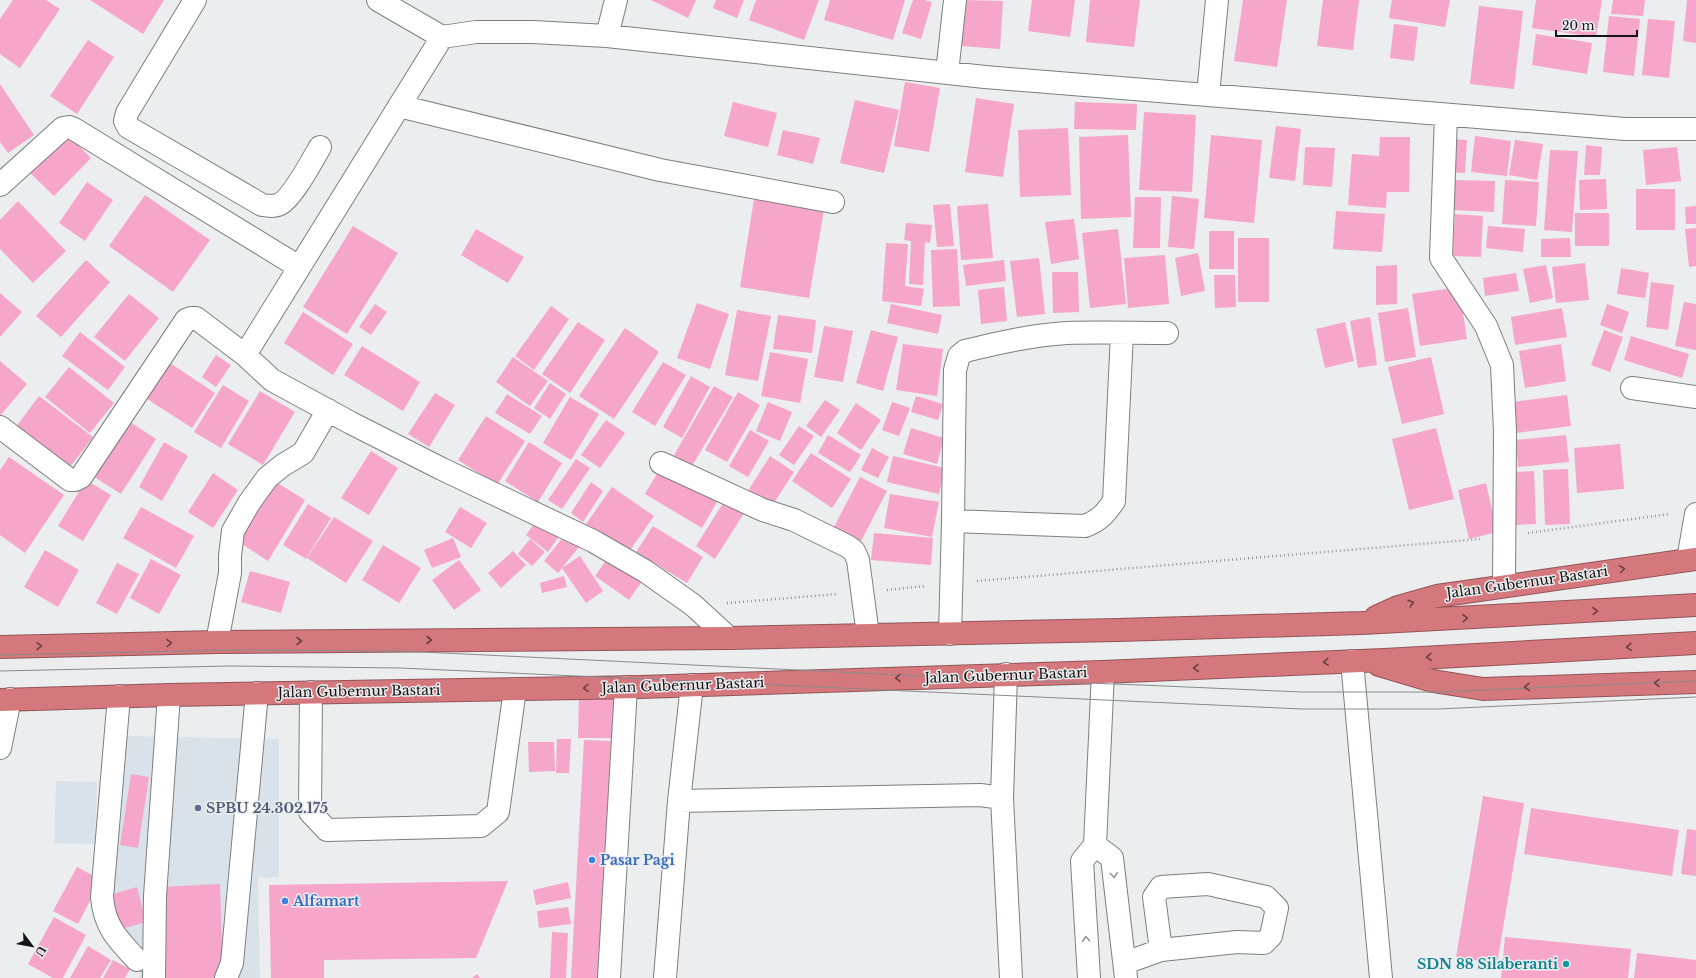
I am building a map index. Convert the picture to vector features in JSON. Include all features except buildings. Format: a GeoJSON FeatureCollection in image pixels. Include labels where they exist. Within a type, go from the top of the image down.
{"type":"FeatureCollection","features":[{"type":"Feature","properties":{"kind":"highway","name":"Jalan Gubernur Bastari"},"geometry":{"type":"LineString","coordinates":[[1362,623],[1398,607],[1437,596],[1504,585],[1692,560]]}},
{"type":"Feature","properties":{"kind":"highway","name":"Jalan Gubernur Bastari"},"geometry":{"type":"LineString","coordinates":[[0,647],[217,642],[729,638],[950,634],[1362,623],[1696,606]]}},
{"type":"Feature","properties":{"kind":"highway","name":"Jalan Gubernur Bastari"},"geometry":{"type":"LineString","coordinates":[[5,700],[257,693],[626,687],[1103,672],[1696,643]]}},
{"type":"Feature","properties":{"kind":"highway","name":"Jalan Gubernur Bastari"},"geometry":{"type":"LineString","coordinates":[[1367,660],[1433,681],[1483,689],[1696,682]]}},
{"type":"Feature","properties":{"kind":"street"},"geometry":{"type":"LineString","coordinates":[[195,0],[127,114],[125,121],[128,127],[262,205],[271,207],[280,205],[288,198],[320,147]]}},
{"type":"Feature","properties":{"kind":"street"},"geometry":{"type":"LineString","coordinates":[[378,0],[442,37],[476,32],[533,32],[607,36],[946,73],[1625,129],[1696,129]]}},
{"type":"Feature","properties":{"kind":"street"},"geometry":{"type":"LineString","coordinates":[[607,36],[616,0]]}},
{"type":"Feature","properties":{"kind":"street"},"geometry":{"type":"LineString","coordinates":[[946,73],[955,0]]}},
{"type":"Feature","properties":{"kind":"street"},"geometry":{"type":"LineString","coordinates":[[1208,95],[1217,0]]}},
{"type":"Feature","properties":{"kind":"street"},"geometry":{"type":"LineString","coordinates":[[245,355],[442,37]]}},
{"type":"Feature","properties":{"kind":"street"},"geometry":{"type":"LineString","coordinates":[[399,106],[646,166],[833,202]]}},
{"type":"Feature","properties":{"kind":"street"},"geometry":{"type":"LineString","coordinates":[[1446,115],[1441,258],[1486,326],[1502,365],[1505,431],[1504,585]]}},
{"type":"Feature","properties":{"kind":"street"},"geometry":{"type":"LineString","coordinates":[[0,184],[63,128],[69,127],[299,267]]}},
{"type":"Feature","properties":{"kind":"street"},"geometry":{"type":"LineString","coordinates":[[0,427],[70,480],[75,480],[81,477],[186,320],[196,318],[245,355],[272,380],[442,469],[593,541],[661,582],[693,605],[729,638]]}},
{"type":"Feature","properties":{"kind":"street"},"geometry":{"type":"LineString","coordinates":[[953,521],[1085,526],[1105,515],[1114,501],[1122,333]]}},
{"type":"Feature","properties":{"kind":"street"},"geometry":{"type":"LineString","coordinates":[[950,634],[953,521],[954,370],[959,356],[965,351],[1011,340],[1042,336],[1067,334],[1167,333]]}},
{"type":"Feature","properties":{"kind":"street"},"geometry":{"type":"LineString","coordinates":[[1632,388],[1696,397]]}},
{"type":"Feature","properties":{"kind":"street"},"geometry":{"type":"LineString","coordinates":[[217,642],[230,573],[233,530],[249,503],[267,478],[303,453],[328,410]]}},
{"type":"Feature","properties":{"kind":"street"},"geometry":{"type":"LineString","coordinates":[[661,463],[763,510],[794,520],[848,546],[854,551],[858,560],[868,635]]}},
{"type":"Feature","properties":{"kind":"street"},"geometry":{"type":"LineString","coordinates":[[1692,560],[1696,514]]}},
{"type":"Feature","properties":{"kind":"street"},"geometry":{"type":"LineString","coordinates":[[1367,660],[1381,978]]}},
{"type":"Feature","properties":{"kind":"street"},"geometry":{"type":"LineString","coordinates":[[1089,978],[1082,861],[1095,845],[1103,672]]}},
{"type":"Feature","properties":{"kind":"street"},"geometry":{"type":"LineString","coordinates":[[1006,674],[1002,798],[1011,978]]}},
{"type":"Feature","properties":{"kind":"street"},"geometry":{"type":"LineString","coordinates":[[665,978],[679,801],[692,685]]}},
{"type":"Feature","properties":{"kind":"street"},"geometry":{"type":"LineString","coordinates":[[609,978],[626,687]]}},
{"type":"Feature","properties":{"kind":"street"},"geometry":{"type":"LineString","coordinates":[[311,692],[310,812],[327,830],[481,826],[498,812],[515,688]]}},
{"type":"Feature","properties":{"kind":"street"},"geometry":{"type":"LineString","coordinates":[[226,978],[232,963],[257,693]]}},
{"type":"Feature","properties":{"kind":"street"},"geometry":{"type":"LineString","coordinates":[[154,978],[155,896],[169,695]]}},
{"type":"Feature","properties":{"kind":"street"},"geometry":{"type":"LineString","coordinates":[[119,696],[102,897],[103,911],[107,922],[116,938],[137,960]]}},
{"type":"Feature","properties":{"kind":"street"},"geometry":{"type":"LineString","coordinates":[[0,748],[5,700]]}},
{"type":"Feature","properties":{"kind":"street"},"geometry":{"type":"LineString","coordinates":[[679,801],[980,795],[1002,798]]}},
{"type":"Feature","properties":{"kind":"street"},"geometry":{"type":"LineString","coordinates":[[1095,845],[1112,858],[1126,970],[1161,950],[1237,942],[1264,943],[1271,936],[1277,908],[1266,897],[1208,884],[1161,887],[1154,897],[1161,950]]}},
{"type":"Feature","properties":{"kind":"path"},"geometry":{"type":"LineString","coordinates":[[693,605],[863,592],[1504,537],[1673,513]]}},
{"type":"Feature","properties":{"kind":"shaded area","name":"SPBU 24.302.175"},"geometry":{"type":"Polygon","coordinates":[[[125,736],[279,739],[279,877],[258,878],[260,978],[139,978],[142,959],[106,899],[125,736]]]}},
{"type":"Feature","properties":{"kind":"shaded area"},"geometry":{"type":"Polygon","coordinates":[[[56,781],[97,782],[95,844],[54,843],[56,781]]]}},
{"type":"Feature","properties":{"kind":"tram line"},"geometry":{"type":"LineString","coordinates":[[0,655],[230,650],[402,651],[1005,680],[1302,692],[1437,692],[1696,681]]}},
{"type":"Feature","properties":{"kind":"tram line"},"geometry":{"type":"LineString","coordinates":[[0,671],[230,666],[401,668],[1302,709],[1438,709],[1696,697]]}},
{"type":"Feature","properties":{"kind":"place","name":"SPBU 24.302.175"},"geometry":{"type":"Point","coordinates":[198,808]}},
{"type":"Feature","properties":{"kind":"place","name":"Pasar Pagi"},"geometry":{"type":"Point","coordinates":[592,860]}},
{"type":"Feature","properties":{"kind":"place","name":"Alfamart"},"geometry":{"type":"Point","coordinates":[285,901]}},
{"type":"Feature","properties":{"kind":"place","name":"SDN 88 Silaberanti"},"geometry":{"type":"Point","coordinates":[1566,964]}}]}
